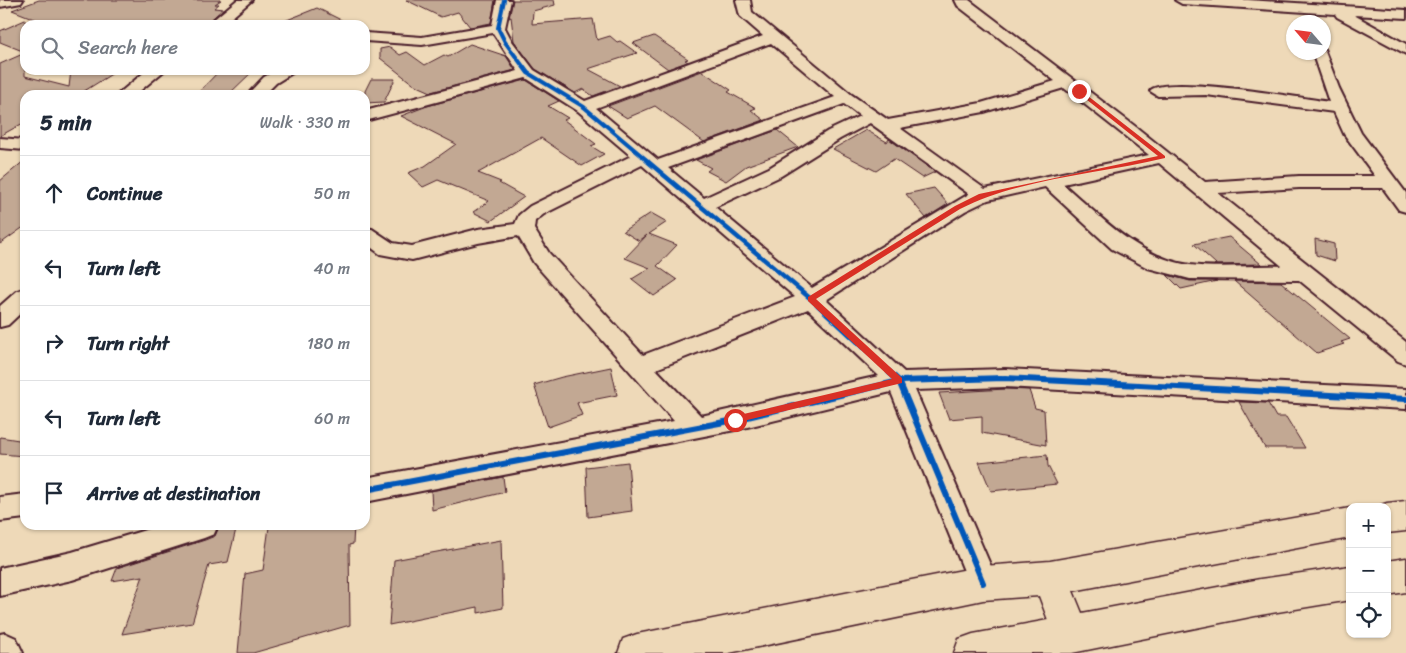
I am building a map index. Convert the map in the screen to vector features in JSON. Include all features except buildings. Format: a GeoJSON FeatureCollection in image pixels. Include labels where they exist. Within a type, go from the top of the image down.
{"type":"FeatureCollection","features":[{"type":"Feature","properties":{"kind":"main road"},"geometry":{"type":"LineString","coordinates":[[1391,518],[1406,516]]}},
{"type":"Feature","properties":{"kind":"main road"},"geometry":{"type":"LineString","coordinates":[[637,653],[983,584],[1050,578],[1346,524]]}},
{"type":"Feature","properties":{"kind":"main road"},"geometry":{"type":"LineString","coordinates":[[1391,577],[1406,575]]}},
{"type":"Feature","properties":{"kind":"main road"},"geometry":{"type":"LineString","coordinates":[[1050,578],[1072,634]]}},
{"type":"Feature","properties":{"kind":"main road"},"geometry":{"type":"LineString","coordinates":[[989,651],[1260,598],[1346,585]]}},
{"type":"Feature","properties":{"kind":"street"},"geometry":{"type":"LineString","coordinates":[[0,3],[16,0]]}},
{"type":"Feature","properties":{"kind":"street"},"geometry":{"type":"LineString","coordinates":[[220,20],[245,0]]}},
{"type":"Feature","properties":{"kind":"street"},"geometry":{"type":"LineString","coordinates":[[504,0],[498,28],[505,42],[528,73],[584,106],[811,299],[899,381],[983,584]]}},
{"type":"Feature","properties":{"kind":"street"},"geometry":{"type":"LineString","coordinates":[[743,0],[745,13],[846,98],[982,195]]}},
{"type":"Feature","properties":{"kind":"street"},"geometry":{"type":"LineString","coordinates":[[962,0],[963,3],[1020,48],[1163,157],[1303,273],[1368,320],[1406,354]]}},
{"type":"Feature","properties":{"kind":"street"},"geometry":{"type":"LineString","coordinates":[[1182,0],[1306,4],[1327,10],[1406,50]]}},
{"type":"Feature","properties":{"kind":"street"},"geometry":{"type":"LineString","coordinates":[[1327,10],[1406,14]]}},
{"type":"Feature","properties":{"kind":"street"},"geometry":{"type":"LineString","coordinates":[[370,37],[422,41],[498,28]]}},
{"type":"Feature","properties":{"kind":"street"},"geometry":{"type":"LineString","coordinates":[[584,106],[773,37]]}},
{"type":"Feature","properties":{"kind":"street"},"geometry":{"type":"LineString","coordinates":[[1322,60],[1352,134],[1406,206]]}},
{"type":"Feature","properties":{"kind":"street"},"geometry":{"type":"LineString","coordinates":[[370,115],[528,73]]}},
{"type":"Feature","properties":{"kind":"street"},"geometry":{"type":"LineString","coordinates":[[131,90],[151,75]]}},
{"type":"Feature","properties":{"kind":"street"},"geometry":{"type":"LineString","coordinates":[[260,90],[270,80],[280,75]]}},
{"type":"Feature","properties":{"kind":"street"},"geometry":{"type":"LineString","coordinates":[[702,206],[774,172],[834,135],[878,121],[984,107],[1066,82]]}},
{"type":"Feature","properties":{"kind":"street"},"geometry":{"type":"LineString","coordinates":[[1158,91],[1206,90],[1340,108]]}},
{"type":"Feature","properties":{"kind":"street"},"geometry":{"type":"LineString","coordinates":[[694,427],[541,258],[524,229],[526,219],[536,210],[649,162],[846,98]]}},
{"type":"Feature","properties":{"kind":"street"},"geometry":{"type":"LineString","coordinates":[[0,143],[20,145]]}},
{"type":"Feature","properties":{"kind":"street"},"geometry":{"type":"LineString","coordinates":[[639,366],[811,299],[958,207],[982,195],[1163,157]]}},
{"type":"Feature","properties":{"kind":"street"},"geometry":{"type":"LineString","coordinates":[[1048,180],[1119,244],[1155,263],[1190,272],[1303,273]]}},
{"type":"Feature","properties":{"kind":"street"},"geometry":{"type":"LineString","coordinates":[[1200,188],[1299,182],[1387,182]]}},
{"type":"Feature","properties":{"kind":"street"},"geometry":{"type":"LineString","coordinates":[[370,237],[387,249],[412,253],[478,236],[524,229]]}},
{"type":"Feature","properties":{"kind":"street"},"geometry":{"type":"LineString","coordinates":[[0,319],[20,301]]}},
{"type":"Feature","properties":{"kind":"street"},"geometry":{"type":"LineString","coordinates":[[370,489],[694,427],[899,381],[1005,378],[1406,399]]}},
{"type":"Feature","properties":{"kind":"street"},"geometry":{"type":"LineString","coordinates":[[0,509],[20,507]]}},
{"type":"Feature","properties":{"kind":"street"},"geometry":{"type":"LineString","coordinates":[[0,582],[72,566],[182,530]]}},
{"type":"Feature","properties":{"kind":"street"},"geometry":{"type":"LineString","coordinates":[[0,650],[5,649],[7,653]]}},
{"type":"Feature","properties":{"kind":"cycle path"},"geometry":{"type":"LineString","coordinates":[[504,0],[498,28],[505,42],[528,73],[584,107],[811,299],[899,381],[983,583]]}},
{"type":"Feature","properties":{"kind":"cycle path"},"geometry":{"type":"LineString","coordinates":[[370,489],[735,420],[899,381],[1005,378],[1406,399]]}},
{"type":"Feature","properties":{"kind":"route"},"geometry":{"type":"LineString","coordinates":[[735,420],[899,381],[811,299],[958,207],[982,195],[1016,186],[1163,157],[1079,91]]}}]}
